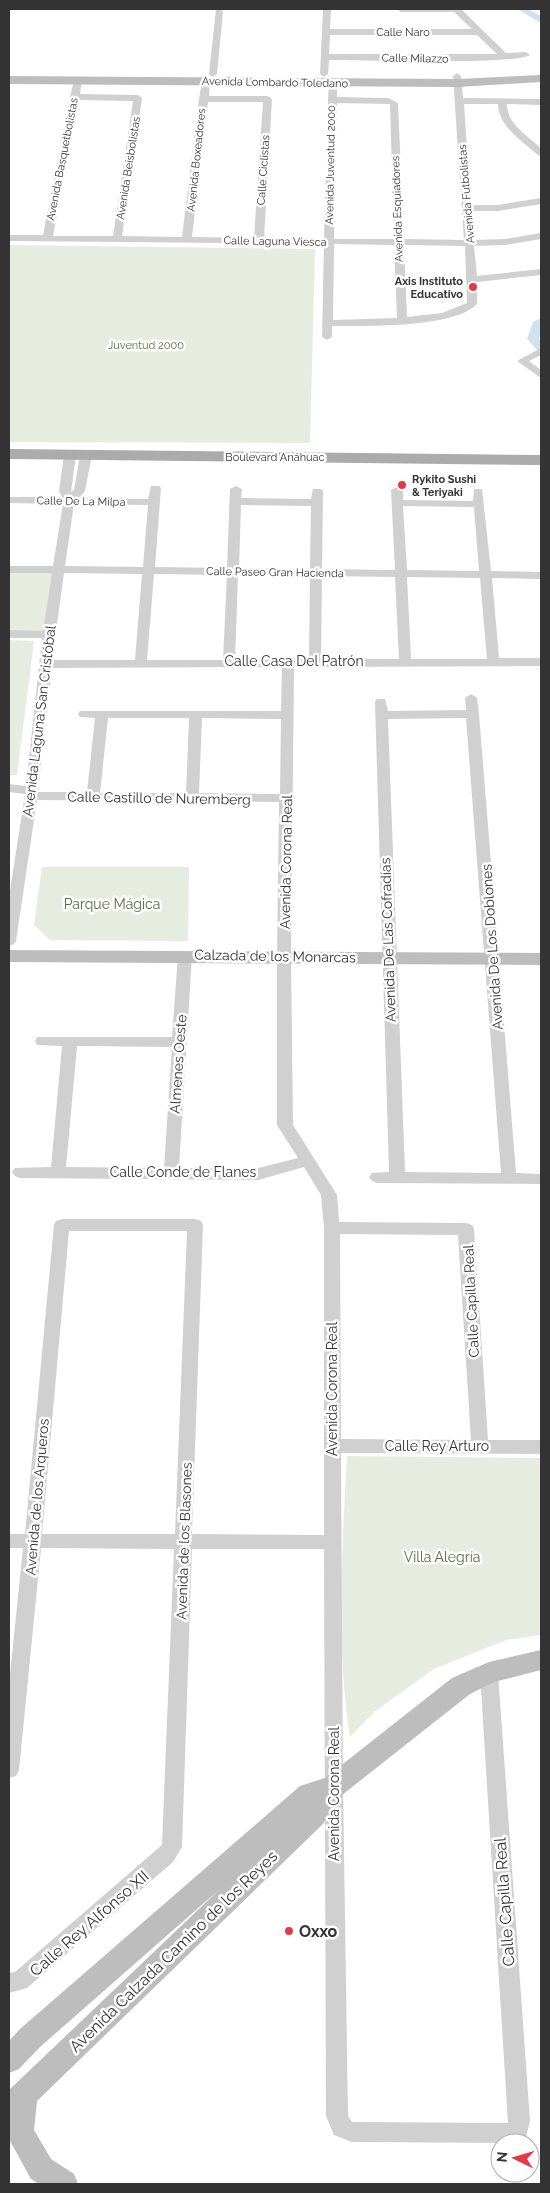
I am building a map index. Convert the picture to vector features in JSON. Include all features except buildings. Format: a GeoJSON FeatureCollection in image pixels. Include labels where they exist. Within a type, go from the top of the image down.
{"type":"FeatureCollection","features":[{"type":"Feature","properties":{"kind":"main road","name":"Boulevard Anáhuac"},"geometry":{"type":"LineString","coordinates":[[9,454],[77,462],[541,474]]}},
{"type":"Feature","properties":{"kind":"main road","name":"Boulevard Anáhuac"},"geometry":{"type":"LineString","coordinates":[[9,468],[77,462],[541,460]]}},
{"type":"Feature","properties":{"kind":"street","name":"Avenida Juventud 2000"},"geometry":{"type":"LineString","coordinates":[[327,9],[324,57],[332,100],[327,337]]}},
{"type":"Feature","properties":{"kind":"street"},"geometry":{"type":"LineString","coordinates":[[401,9],[456,9],[505,57]]}},
{"type":"Feature","properties":{"kind":"street","name":"Avenida Boxeadores"},"geometry":{"type":"LineString","coordinates":[[188,240],[203,99],[209,77],[219,11]]}},
{"type":"Feature","properties":{"kind":"street","name":"Calle Naro"},"geometry":{"type":"LineString","coordinates":[[325,32],[481,32]]}},
{"type":"Feature","properties":{"kind":"street","name":"Calle Milazzo"},"geometry":{"type":"LineString","coordinates":[[324,57],[505,57],[526,55]]}},
{"type":"Feature","properties":{"kind":"street","name":"Avenida Lombardo Toledano"},"geometry":{"type":"LineString","coordinates":[[9,72],[134,73],[209,77],[457,80],[541,79]]}},
{"type":"Feature","properties":{"kind":"street"},"geometry":{"type":"LineString","coordinates":[[81,80],[126,78],[134,73]]}},
{"type":"Feature","properties":{"kind":"street","name":"Avenida Lombardo Toledano"},"geometry":{"type":"LineString","coordinates":[[457,80],[541,73]]}},
{"type":"Feature","properties":{"kind":"street","name":"Avenida Lombardo Toledano"},"geometry":{"type":"LineString","coordinates":[[9,80],[173,80],[209,77]]}},
{"type":"Feature","properties":{"kind":"street","name":"Avenida Basquetbolistas"},"geometry":{"type":"LineString","coordinates":[[47,239],[74,97],[81,80]]}},
{"type":"Feature","properties":{"kind":"street","name":"Avenida Futbolistas"},"geometry":{"type":"LineString","coordinates":[[402,321],[465,309],[472,304],[473,300],[457,80]]}},
{"type":"Feature","properties":{"kind":"street","name":"Avenida Beisbolistas"},"geometry":{"type":"LineString","coordinates":[[74,97],[138,98],[117,239]]}},
{"type":"Feature","properties":{"kind":"street","name":"Calle Ciclistas"},"geometry":{"type":"LineString","coordinates":[[203,99],[268,99],[258,240]]}},
{"type":"Feature","properties":{"kind":"street","name":"Avenida Esquiadores"},"geometry":{"type":"LineString","coordinates":[[332,100],[393,101],[402,321]]}},
{"type":"Feature","properties":{"kind":"street"},"geometry":{"type":"LineString","coordinates":[[458,100],[541,102]]}},
{"type":"Feature","properties":{"kind":"street"},"geometry":{"type":"LineString","coordinates":[[503,102],[503,112],[507,119],[541,153]]}},
{"type":"Feature","properties":{"kind":"street"},"geometry":{"type":"LineString","coordinates":[[466,208],[498,208],[541,201]]}},
{"type":"Feature","properties":{"kind":"street","name":"Calle Laguna Viesca"},"geometry":{"type":"LineString","coordinates":[[9,238],[470,244],[505,242],[541,236]]}},
{"type":"Feature","properties":{"kind":"street"},"geometry":{"type":"LineString","coordinates":[[472,280],[541,272]]}},
{"type":"Feature","properties":{"kind":"street"},"geometry":{"type":"LineString","coordinates":[[328,323],[402,321]]}},
{"type":"Feature","properties":{"kind":"street"},"geometry":{"type":"LineString","coordinates":[[539,352],[522,361],[541,375]]}},
{"type":"Feature","properties":{"kind":"street","name":"Avenida Laguna San Cristóbal"},"geometry":{"type":"LineString","coordinates":[[9,941],[16,848],[32,794],[49,635],[69,502],[79,491],[77,462]]}},
{"type":"Feature","properties":{"kind":"street"},"geometry":{"type":"LineString","coordinates":[[140,662],[155,488]]}},
{"type":"Feature","properties":{"kind":"street"},"geometry":{"type":"LineString","coordinates":[[398,490],[405,662]]}},
{"type":"Feature","properties":{"kind":"street"},"geometry":{"type":"LineString","coordinates":[[478,491],[493,661]]}},
{"type":"Feature","properties":{"kind":"street"},"geometry":{"type":"LineString","coordinates":[[229,661],[236,495],[316,497],[315,661]]}},
{"type":"Feature","properties":{"kind":"street","name":"Calle De La Milpa"},"geometry":{"type":"LineString","coordinates":[[9,500],[153,502]]}},
{"type":"Feature","properties":{"kind":"street"},"geometry":{"type":"LineString","coordinates":[[398,503],[479,504]]}},
{"type":"Feature","properties":{"kind":"street","name":"Calle Paseo Gran Hacienda"},"geometry":{"type":"LineString","coordinates":[[9,569],[541,576]]}},
{"type":"Feature","properties":{"kind":"street"},"geometry":{"type":"LineString","coordinates":[[9,634],[49,635]]}},
{"type":"Feature","properties":{"kind":"street","name":"Calle Casa Del Patrón"},"geometry":{"type":"LineString","coordinates":[[47,664],[229,661],[541,662]]}},
{"type":"Feature","properties":{"kind":"street","name":"Avenida Corona Real"},"geometry":{"type":"LineString","coordinates":[[288,662],[284,956],[285,1125],[329,1195],[332,1228],[333,1787],[337,2116],[342,2128]]}},
{"type":"Feature","properties":{"kind":"street","name":"Avenida De Los Doblones"},"geometry":{"type":"LineString","coordinates":[[471,698],[509,1179]]}},
{"type":"Feature","properties":{"kind":"street","name":"Avenida De Las Cofradías"},"geometry":{"type":"LineString","coordinates":[[397,1177],[381,708],[473,714]]}},
{"type":"Feature","properties":{"kind":"street"},"geometry":{"type":"LineString","coordinates":[[84,714],[287,715]]}},
{"type":"Feature","properties":{"kind":"street"},"geometry":{"type":"LineString","coordinates":[[93,797],[102,714]]}},
{"type":"Feature","properties":{"kind":"street"},"geometry":{"type":"LineString","coordinates":[[192,798],[196,714]]}},
{"type":"Feature","properties":{"kind":"street","name":"Calle Castillo de Nuremberg"},"geometry":{"type":"LineString","coordinates":[[9,788],[32,794],[93,797],[287,798]]}},
{"type":"Feature","properties":{"kind":"street","name":"Calzada de los Monarcas"},"geometry":{"type":"LineString","coordinates":[[9,956],[184,955],[541,959]]}},
{"type":"Feature","properties":{"kind":"street","name":"Almenes Oeste"},"geometry":{"type":"LineString","coordinates":[[170,1173],[184,955]]}},
{"type":"Feature","properties":{"kind":"street"},"geometry":{"type":"LineString","coordinates":[[42,1041],[179,1042]]}},
{"type":"Feature","properties":{"kind":"street"},"geometry":{"type":"LineString","coordinates":[[58,1172],[70,1042]]}},
{"type":"Feature","properties":{"kind":"street","name":"Calle Conde de Flanes"},"geometry":{"type":"LineString","coordinates":[[20,1172],[258,1174],[306,1161]]}},
{"type":"Feature","properties":{"kind":"street"},"geometry":{"type":"LineString","coordinates":[[377,1177],[541,1179]]}},
{"type":"Feature","properties":{"kind":"street","name":"Avenida de los Blasones"},"geometry":{"type":"LineString","coordinates":[[62,1225],[196,1225],[173,1836],[172,1847],[166,1856]]}},
{"type":"Feature","properties":{"kind":"street","name":"Avenida de los Arqueros"},"geometry":{"type":"LineString","coordinates":[[9,1770],[33,1542],[62,1225]]}},
{"type":"Feature","properties":{"kind":"street","name":"Calle Capilla Real"},"geometry":{"type":"LineString","coordinates":[[332,1228],[466,1229],[480,1446]]}},
{"type":"Feature","properties":{"kind":"street","name":"Calle Rey Arturo"},"geometry":{"type":"LineString","coordinates":[[332,1446],[541,1447]]}},
{"type":"Feature","properties":{"kind":"street"},"geometry":{"type":"LineString","coordinates":[[9,1541],[332,1542]]}},
{"type":"Feature","properties":{"kind":"street","name":"Avenida Calzada Camino de los Reyes"},"geometry":{"type":"LineString","coordinates":[[16,2103],[314,1816],[333,1787],[461,1686],[489,1673],[541,1660]]}},
{"type":"Feature","properties":{"kind":"street","name":"Calle Capilla Real"},"geometry":{"type":"LineString","coordinates":[[342,2128],[352,2132],[508,2134],[518,2130],[489,1673]]}},
{"type":"Feature","properties":{"kind":"street","name":"Avenida Calzada Camino de los Reyes"},"geometry":{"type":"LineString","coordinates":[[9,2060],[30,2038],[309,1794],[333,1787]]}},
{"type":"Feature","properties":{"kind":"street","name":"Calle Rey Alfonso XII"},"geometry":{"type":"LineString","coordinates":[[9,1983],[20,1982],[166,1856]]}},
{"type":"Feature","properties":{"kind":"street"},"geometry":{"type":"LineString","coordinates":[[16,2103],[20,2132],[41,2168],[64,2184]]}},
{"type":"Feature","properties":{"kind":"green space","name":"Juventud 2000"},"geometry":{"type":"Polygon","coordinates":[[[9,245],[315,249],[310,443],[9,442],[9,245]]]}},
{"type":"Feature","properties":{"kind":"green space"},"geometry":{"type":"Polygon","coordinates":[[[9,572],[55,572],[45,632],[9,631],[9,572]]]}},
{"type":"Feature","properties":{"kind":"green space"},"geometry":{"type":"Polygon","coordinates":[[[9,640],[34,641],[17,775],[9,775],[9,640]]]}},
{"type":"Feature","properties":{"kind":"green space","name":"Parque Mágica"},"geometry":{"type":"Polygon","coordinates":[[[42,867],[189,867],[188,941],[50,940],[34,925],[42,867]]]}},
{"type":"Feature","properties":{"kind":"green space","name":"Villa Alegría"},"geometry":{"type":"Polygon","coordinates":[[[347,1456],[541,1458],[541,1635],[506,1640],[434,1669],[374,1712],[350,1737],[343,1668],[341,1597],[347,1456]]]}},
{"type":"Feature","properties":{"kind":"waterway"},"geometry":{"type":"LineString","coordinates":[[522,9],[541,20]]}},
{"type":"Feature","properties":{"kind":"waterway"},"geometry":{"type":"LineString","coordinates":[[541,321],[533,339],[541,348]]}},
{"type":"Feature","properties":{"kind":"place","name":"Axis Instituto Educativo"},"geometry":{"type":"Point","coordinates":[473,287]}},
{"type":"Feature","properties":{"kind":"place","name":"Rykito Sushi & Teriyaki"},"geometry":{"type":"Point","coordinates":[402,485]}},
{"type":"Feature","properties":{"kind":"place","name":"Oxxo"},"geometry":{"type":"Point","coordinates":[289,1931]}}]}
